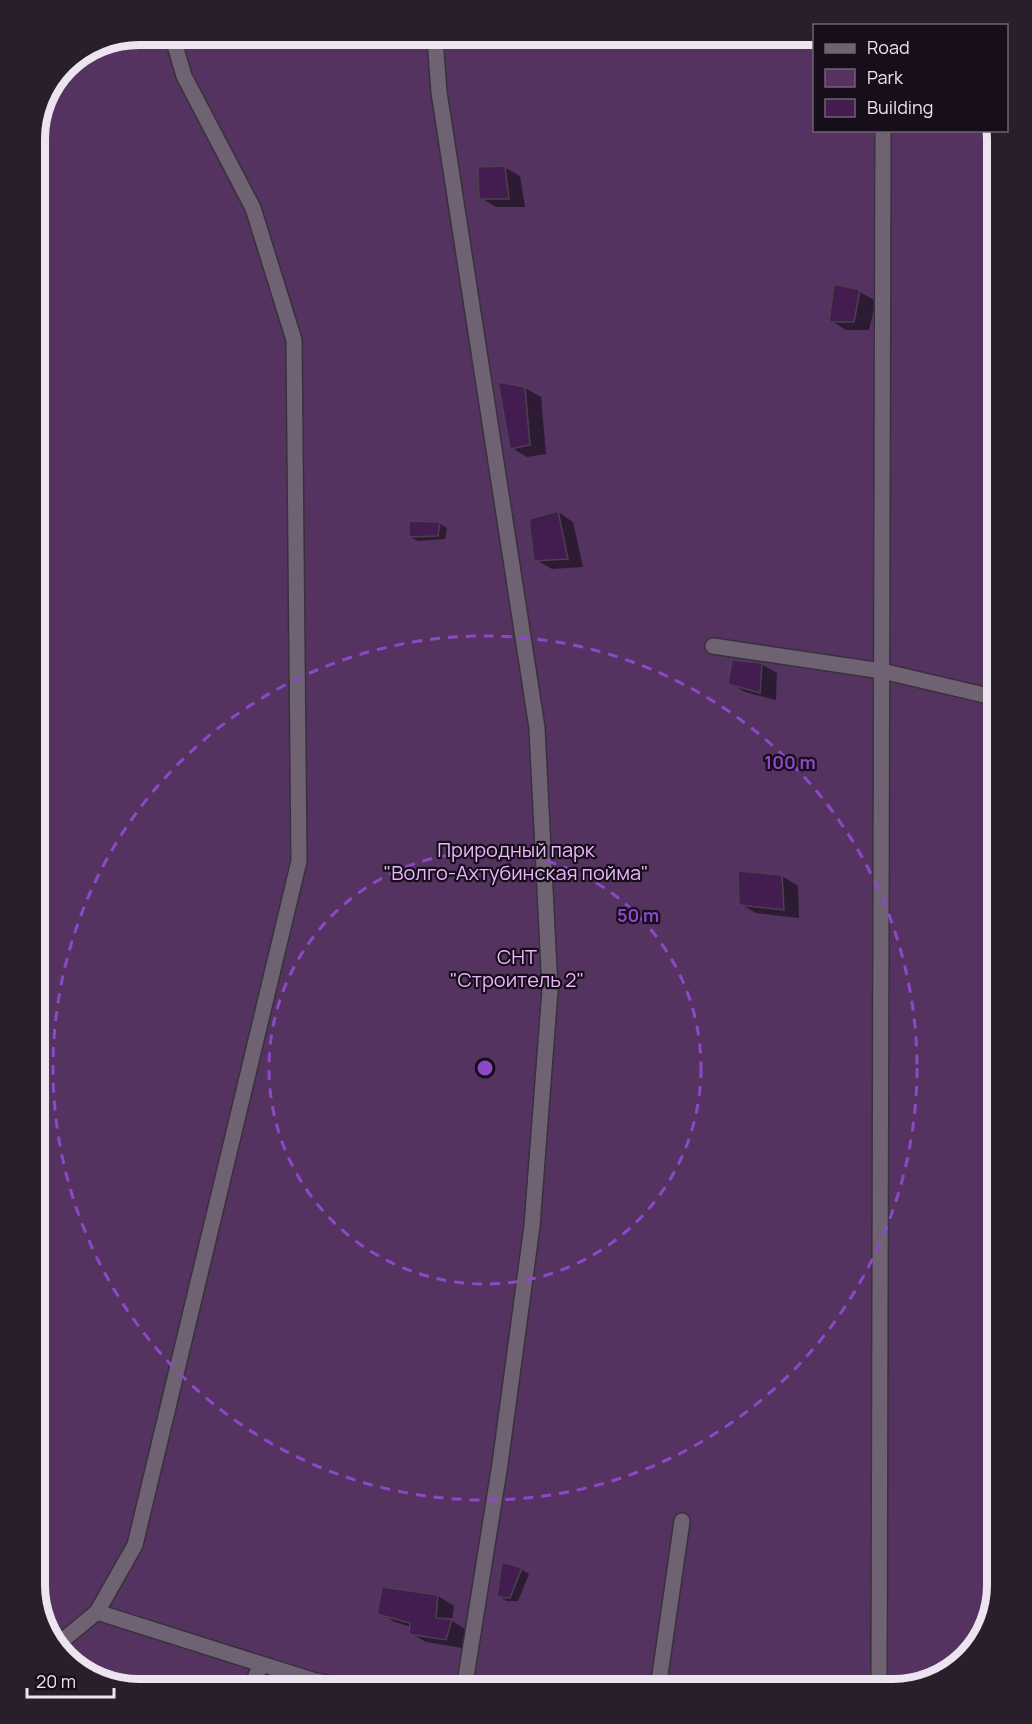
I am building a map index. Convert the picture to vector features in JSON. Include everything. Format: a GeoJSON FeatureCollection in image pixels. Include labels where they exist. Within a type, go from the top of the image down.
{"type":"FeatureCollection","features":[{"type":"Feature","properties":{"kind":"street"},"geometry":{"type":"LineString","coordinates":[[63,1640],[97,1612],[135,1545],[299,861],[294,340],[254,208],[184,76],[175,45]]}},
{"type":"Feature","properties":{"kind":"street"},"geometry":{"type":"LineString","coordinates":[[435,45],[439,92],[537,728],[550,990],[532,1226],[500,1464],[466,1679]]}},
{"type":"Feature","properties":{"kind":"street"},"geometry":{"type":"LineString","coordinates":[[879,1679],[883,132]]}},
{"type":"Feature","properties":{"kind":"street"},"geometry":{"type":"LineString","coordinates":[[713,646],[882,671],[987,695]]}},
{"type":"Feature","properties":{"kind":"street"},"geometry":{"type":"LineString","coordinates":[[659,1679],[682,1521]]}},
{"type":"Feature","properties":{"kind":"street"},"geometry":{"type":"LineString","coordinates":[[97,1612],[300,1679]]}},
{"type":"Feature","properties":{"kind":"street"},"geometry":{"type":"LineString","coordinates":[[255,1679],[261,1665]]}},
{"type":"Feature","properties":{"kind":"green space","name":"СНТ \"Строитель 2\""},"geometry":{"type":"Polygon","coordinates":[[[139,45],[813,45],[813,132],[986,132],[987,1585],[980,1621],[968,1642],[945,1663],[934,1669],[917,1676],[893,1679],[133,1679],[109,1674],[87,1663],[68,1647],[55,1626],[48,1609],[45,1585],[45,133],[48,115],[64,82],[77,68],[109,50],[139,45]]]}},
{"type":"Feature","properties":{"kind":"building"},"geometry":{"type":"Polygon","coordinates":[[[505,166],[509,199],[479,199],[478,167],[505,166]]]}},
{"type":"Feature","properties":{"kind":"building"},"geometry":{"type":"Polygon","coordinates":[[[834,284],[860,290],[854,322],[829,322],[834,284]]]}},
{"type":"Feature","properties":{"kind":"building"},"geometry":{"type":"Polygon","coordinates":[[[498,382],[525,387],[530,445],[510,449],[498,382]]]}},
{"type":"Feature","properties":{"kind":"building"},"geometry":{"type":"Polygon","coordinates":[[[558,511],[568,559],[534,561],[529,519],[558,511]]]}},
{"type":"Feature","properties":{"kind":"building"},"geometry":{"type":"Polygon","coordinates":[[[409,521],[440,522],[438,536],[409,537],[409,521]]]}},
{"type":"Feature","properties":{"kind":"building"},"geometry":{"type":"Polygon","coordinates":[[[732,660],[762,663],[760,693],[728,684],[732,660]]]}},
{"type":"Feature","properties":{"kind":"building"},"geometry":{"type":"Polygon","coordinates":[[[738,871],[782,875],[784,910],[739,905],[738,871]]]}},
{"type":"Feature","properties":{"kind":"building"},"geometry":{"type":"Polygon","coordinates":[[[502,1562],[522,1568],[510,1598],[497,1597],[502,1562]]]}},
{"type":"Feature","properties":{"kind":"building"},"geometry":{"type":"Polygon","coordinates":[[[382,1587],[438,1595],[436,1618],[452,1619],[446,1640],[409,1634],[410,1623],[377,1614],[382,1587]]]}},
{"type":"Feature","properties":{"kind":"park label","name":"Природный парк \"Волго-Ахтубинская пойма\""},"geometry":{"type":"Point","coordinates":[516,862]}}]}
